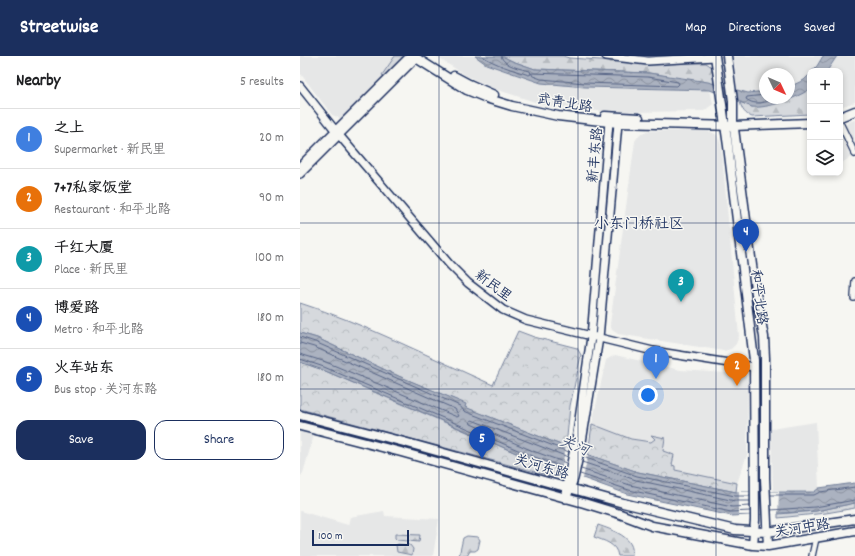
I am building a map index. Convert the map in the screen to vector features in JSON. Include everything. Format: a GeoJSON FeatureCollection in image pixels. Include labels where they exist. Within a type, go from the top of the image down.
{"type":"FeatureCollection","features":[{"type":"Feature","properties":{"kind":"main road","name":"武青北路"},"geometry":{"type":"LineString","coordinates":[[416,56],[467,90],[512,106],[558,116],[613,121],[807,123]]}},
{"type":"Feature","properties":{"kind":"main road","name":"和平北路"},"geometry":{"type":"LineString","coordinates":[[715,56],[722,97],[729,123],[764,337],[766,358],[765,478],[768,546]]}},
{"type":"Feature","properties":{"kind":"main road","name":"和平北路"},"geometry":{"type":"LineString","coordinates":[[727,56],[733,101],[729,123],[754,367],[755,532],[753,545]]}},
{"type":"Feature","properties":{"kind":"main road"},"geometry":{"type":"LineString","coordinates":[[843,116],[855,111]]}},
{"type":"Feature","properties":{"kind":"main road","name":"关河东路"},"geometry":{"type":"LineString","coordinates":[[300,415],[623,503],[735,530],[755,532]]}},
{"type":"Feature","properties":{"kind":"main road","name":"关河东路"},"geometry":{"type":"LineString","coordinates":[[300,426],[401,452],[620,514],[652,526],[753,545]]}},
{"type":"Feature","properties":{"kind":"main road","name":"关河中路"},"geometry":{"type":"LineString","coordinates":[[755,532],[767,532],[855,519]]}},
{"type":"Feature","properties":{"kind":"main road","name":"关河中路"},"geometry":{"type":"LineString","coordinates":[[753,545],[768,546],[855,531]]}},
{"type":"Feature","properties":{"kind":"street"},"geometry":{"type":"LineString","coordinates":[[300,166],[337,133],[416,56]]}},
{"type":"Feature","properties":{"kind":"street"},"geometry":{"type":"LineString","coordinates":[[606,56],[648,60],[715,56]]}},
{"type":"Feature","properties":{"kind":"street","name":"新民里"},"geometry":{"type":"LineString","coordinates":[[300,86],[337,133],[450,265],[481,294],[503,310],[526,320],[591,337],[653,351],[754,367]]}},
{"type":"Feature","properties":{"kind":"street","name":"新丰东路"},"geometry":{"type":"LineString","coordinates":[[579,441],[613,121]]}},
{"type":"Feature","properties":{"kind":"street","name":"新丰东路"},"geometry":{"type":"LineString","coordinates":[[579,441],[599,338],[613,121]]}},
{"type":"Feature","properties":{"kind":"street"},"geometry":{"type":"LineString","coordinates":[[843,129],[855,154]]}},
{"type":"Feature","properties":{"kind":"street"},"geometry":{"type":"LineString","coordinates":[[300,174],[337,133]]}},
{"type":"Feature","properties":{"kind":"street"},"geometry":{"type":"LineString","coordinates":[[854,298],[855,281]]}},
{"type":"Feature","properties":{"kind":"street"},"geometry":{"type":"LineString","coordinates":[[566,499],[579,441]]}},
{"type":"Feature","properties":{"kind":"street"},"geometry":{"type":"LineString","coordinates":[[812,556],[816,538]]}},
{"type":"Feature","properties":{"kind":"shaded area"},"geometry":{"type":"Polygon","coordinates":[[[300,56],[395,56],[382,75],[385,77],[349,113],[340,118],[332,115],[300,73],[300,56]]]}},
{"type":"Feature","properties":{"kind":"shaded area"},"geometry":{"type":"Polygon","coordinates":[[[435,56],[475,56],[486,64],[541,83],[585,87],[710,90],[713,104],[704,111],[630,112],[598,111],[547,106],[495,89],[467,76],[435,56]]]}},
{"type":"Feature","properties":{"kind":"shaded area"},"geometry":{"type":"Polygon","coordinates":[[[733,56],[823,56],[815,68],[807,68],[807,77],[795,84],[795,68],[759,68],[759,92],[748,93],[737,90],[733,56]]]}},
{"type":"Feature","properties":{"kind":"shaded area"},"geometry":{"type":"Polygon","coordinates":[[[837,56],[855,56],[855,102],[843,106],[843,68],[829,68],[837,56]]]}},
{"type":"Feature","properties":{"kind":"shaded area"},"geometry":{"type":"Polygon","coordinates":[[[855,120],[855,145],[846,126],[848,122],[855,120]]]}},
{"type":"Feature","properties":{"kind":"shaded area"},"geometry":{"type":"Polygon","coordinates":[[[647,131],[709,131],[717,135],[721,144],[739,336],[736,344],[731,349],[724,351],[618,334],[612,330],[610,324],[635,141],[640,134],[647,131]]]}},
{"type":"Feature","properties":{"kind":"shaded area"},"geometry":{"type":"Polygon","coordinates":[[[843,140],[851,157],[843,162],[843,140]]]}},
{"type":"Feature","properties":{"kind":"shaded area"},"geometry":{"type":"Polygon","coordinates":[[[615,355],[680,370],[743,374],[748,378],[747,455],[737,483],[675,470],[663,451],[665,438],[652,435],[655,439],[652,442],[631,439],[592,424],[606,360],[615,355]]]}},
{"type":"Feature","properties":{"kind":"shaded area"},"geometry":{"type":"Polygon","coordinates":[[[816,422],[819,488],[814,492],[773,491],[771,429],[816,422]]]}},
{"type":"Feature","properties":{"kind":"shaded area"},"geometry":{"type":"Polygon","coordinates":[[[300,431],[314,435],[303,473],[300,477],[300,431]]]}},
{"type":"Feature","properties":{"kind":"shaded area"},"geometry":{"type":"Polygon","coordinates":[[[300,511],[348,525],[350,517],[384,511],[385,516],[439,519],[433,556],[300,556],[300,511]]]}},
{"type":"Feature","properties":{"kind":"green space"},"geometry":{"type":"Polygon","coordinates":[[[395,56],[404,56],[385,77],[382,75],[395,56]]]}},
{"type":"Feature","properties":{"kind":"green space"},"geometry":{"type":"Polygon","coordinates":[[[502,56],[563,56],[569,58],[646,63],[706,63],[712,67],[714,84],[649,73],[535,69],[502,56]]]}},
{"type":"Feature","properties":{"kind":"green space"},"geometry":{"type":"Polygon","coordinates":[[[807,90],[807,114],[752,117],[747,115],[740,102],[752,107],[766,104],[795,104],[795,96],[807,90]]]}},
{"type":"Feature","properties":{"kind":"green space"},"geometry":{"type":"Polygon","coordinates":[[[300,303],[325,311],[373,331],[493,385],[518,331],[534,337],[577,348],[581,355],[570,406],[566,447],[464,407],[465,404],[396,375],[317,338],[300,333],[300,303]]]}},
{"type":"Feature","properties":{"kind":"green space"},"geometry":{"type":"Polygon","coordinates":[[[300,362],[323,370],[561,471],[554,477],[300,409],[300,362]]]}},
{"type":"Feature","properties":{"kind":"green space"},"geometry":{"type":"Polygon","coordinates":[[[592,424],[631,439],[651,442],[655,439],[651,435],[665,438],[663,451],[674,455],[672,465],[675,466],[675,470],[737,483],[736,492],[638,472],[588,455],[592,424]]]}},
{"type":"Feature","properties":{"kind":"green space"},"geometry":{"type":"Polygon","coordinates":[[[855,503],[855,508],[826,513],[778,518],[778,514],[816,511],[855,503]]]}},
{"type":"Feature","properties":{"kind":"green space"},"geometry":{"type":"Polygon","coordinates":[[[598,525],[616,532],[627,539],[632,549],[632,556],[618,556],[612,545],[594,537],[598,525]]]}},
{"type":"Feature","properties":{"kind":"green space"},"geometry":{"type":"Polygon","coordinates":[[[395,534],[420,535],[419,542],[397,540],[395,538],[395,534]]]}},
{"type":"Feature","properties":{"kind":"green space"},"geometry":{"type":"Polygon","coordinates":[[[467,536],[478,537],[480,540],[478,549],[475,551],[470,551],[467,556],[459,556],[463,538],[467,536]]]}},
{"type":"Feature","properties":{"kind":"green space"},"geometry":{"type":"Polygon","coordinates":[[[396,545],[410,545],[413,549],[412,555],[397,552],[396,545]]]}},
{"type":"Feature","properties":{"kind":"water"},"geometry":{"type":"Polygon","coordinates":[[[475,56],[502,56],[535,69],[649,73],[708,82],[748,93],[759,92],[759,104],[774,104],[752,107],[710,90],[585,87],[541,83],[486,64],[475,56]]]}},
{"type":"Feature","properties":{"kind":"water"},"geometry":{"type":"Polygon","coordinates":[[[823,56],[837,56],[829,68],[815,68],[823,56]]]}},
{"type":"Feature","properties":{"kind":"water"},"geometry":{"type":"Polygon","coordinates":[[[807,77],[807,91],[795,97],[795,84],[807,77]]]}},
{"type":"Feature","properties":{"kind":"water"},"geometry":{"type":"Polygon","coordinates":[[[300,333],[317,338],[396,375],[466,404],[465,407],[566,447],[638,472],[736,492],[814,492],[819,488],[855,483],[855,503],[816,511],[732,516],[627,494],[530,459],[323,370],[300,362],[300,333]]]}},
{"type":"Feature","properties":{"kind":"pier"},"geometry":{"type":"Polygon","coordinates":[[[566,447],[588,455],[583,479],[561,470],[566,447]]]}},
{"type":"Feature","properties":{"kind":"pier"},"geometry":{"type":"Polygon","coordinates":[[[739,492],[779,492],[778,514],[739,515],[739,492]]]}},
{"type":"Feature","properties":{"kind":"place","name":"博爱路"},"geometry":{"type":"Point","coordinates":[746,252]}},
{"type":"Feature","properties":{"kind":"place","name":"千红大厦"},"geometry":{"type":"Point","coordinates":[681,302]}},
{"type":"Feature","properties":{"kind":"place","name":"之上"},"geometry":{"type":"Point","coordinates":[656,379]}},
{"type":"Feature","properties":{"kind":"place","name":"7+7私家饭堂"},"geometry":{"type":"Point","coordinates":[737,386]}},
{"type":"Feature","properties":{"kind":"place","name":"火车站东"},"geometry":{"type":"Point","coordinates":[482,459]}},
{"type":"Feature","properties":{"kind":"district","name":"小东门桥社区"},"geometry":{"type":"Point","coordinates":[639,223]}},
{"type":"Feature","properties":{"kind":"water label","name":"关河"},"geometry":{"type":"Point","coordinates":[575,445]}}]}
